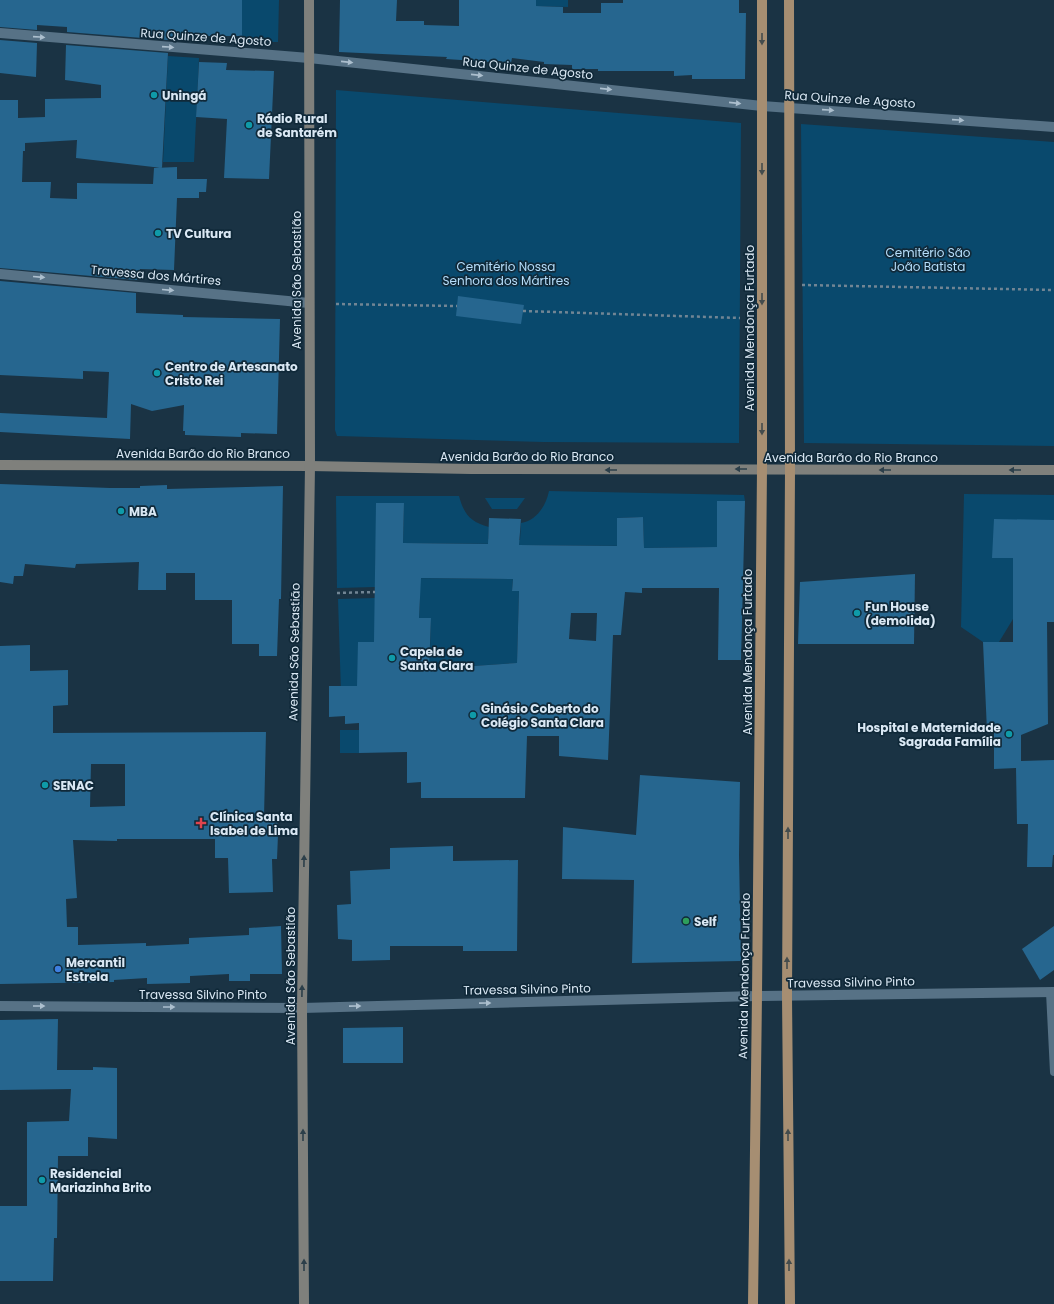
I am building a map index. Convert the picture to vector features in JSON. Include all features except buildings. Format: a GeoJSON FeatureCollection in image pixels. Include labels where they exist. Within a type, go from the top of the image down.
{"type":"FeatureCollection","features":[{"type":"Feature","properties":{"kind":"main road","name":"Avenida São Sebastião"},"geometry":{"type":"LineString","coordinates":[[304,1304],[302,1008],[310,466],[309,0]]}},
{"type":"Feature","properties":{"kind":"main road","name":"Avenida Mendonça Furtado"},"geometry":{"type":"LineString","coordinates":[[753,1304],[762,469],[762,0]]}},
{"type":"Feature","properties":{"kind":"main road"},"geometry":{"type":"LineString","coordinates":[[790,0],[790,470],[787,996],[790,1304]]}},
{"type":"Feature","properties":{"kind":"main road","name":"Avenida Barão do Rio Branco"},"geometry":{"type":"LineString","coordinates":[[0,465],[310,466],[487,470],[1054,470]]}},
{"type":"Feature","properties":{"kind":"street","name":"Rua Quinze de Agosto"},"geometry":{"type":"LineString","coordinates":[[0,34],[308,58],[762,106],[1054,127]]}},
{"type":"Feature","properties":{"kind":"street","name":"Travessa dos Mártires"},"geometry":{"type":"LineString","coordinates":[[0,274],[309,303]]}},
{"type":"Feature","properties":{"kind":"street","name":"Travessa Silvino Pinto"},"geometry":{"type":"LineString","coordinates":[[0,1006],[302,1008],[757,996],[1052,992]]}},
{"type":"Feature","properties":{"kind":"lane"},"geometry":{"type":"LineString","coordinates":[[1052,992],[1054,1072]]}},
{"type":"Feature","properties":{"kind":"path"},"geometry":{"type":"LineString","coordinates":[[789,287],[803,285],[1054,290]]}},
{"type":"Feature","properties":{"kind":"path"},"geometry":{"type":"LineString","coordinates":[[336,304],[457,306]]}},
{"type":"Feature","properties":{"kind":"path"},"geometry":{"type":"LineString","coordinates":[[523,311],[740,318]]}},
{"type":"Feature","properties":{"kind":"path"},"geometry":{"type":"LineString","coordinates":[[337,593],[375,592]]}},
{"type":"Feature","properties":{"kind":"green space"},"geometry":{"type":"Polygon","coordinates":[[[242,0],[279,0],[278,42],[242,42],[242,0]]]}},
{"type":"Feature","properties":{"kind":"green space"},"geometry":{"type":"Polygon","coordinates":[[[536,0],[568,0],[568,7],[536,6],[536,0]]]}},
{"type":"Feature","properties":{"kind":"green space"},"geometry":{"type":"Polygon","coordinates":[[[168,56],[199,58],[194,162],[163,162],[168,56]]]}},
{"type":"Feature","properties":{"kind":"green space","name":"Cemitério Nossa Senhora dos Mártires"},"geometry":{"type":"Polygon","coordinates":[[[336,90],[741,123],[739,443],[543,442],[337,436],[335,430],[336,90]]]}},
{"type":"Feature","properties":{"kind":"green space","name":"Cemitério São João Batista"},"geometry":{"type":"Polygon","coordinates":[[[801,124],[1054,142],[1054,446],[804,443],[801,124]]]}},
{"type":"Feature","properties":{"kind":"green space"},"geometry":{"type":"Polygon","coordinates":[[[549,491],[744,495],[745,501],[717,501],[717,547],[644,548],[643,517],[617,518],[617,527],[632,546],[508,545],[508,540],[520,540],[521,523],[526,522],[540,512],[548,497],[549,491]]]}},
{"type":"Feature","properties":{"kind":"green space"},"geometry":{"type":"Polygon","coordinates":[[[964,494],[1054,495],[1054,520],[992,558],[1013,558],[1013,619],[999,642],[983,642],[961,627],[964,494]]]}},
{"type":"Feature","properties":{"kind":"green space"},"geometry":{"type":"Polygon","coordinates":[[[336,496],[459,496],[463,508],[472,520],[489,527],[488,539],[500,540],[500,544],[403,543],[404,503],[377,503],[375,587],[337,588],[336,496]]]}},
{"type":"Feature","properties":{"kind":"green space"},"geometry":{"type":"Polygon","coordinates":[[[485,498],[525,498],[517,509],[492,509],[485,498]]]}},
{"type":"Feature","properties":{"kind":"green space"},"geometry":{"type":"Polygon","coordinates":[[[413,578],[513,579],[512,591],[519,591],[517,663],[426,669],[430,648],[431,618],[419,618],[420,598],[412,597],[413,578]]]}},
{"type":"Feature","properties":{"kind":"green space"},"geometry":{"type":"Polygon","coordinates":[[[375,598],[408,643],[358,642],[358,679],[408,678],[341,693],[338,599],[375,598]]]}},
{"type":"Feature","properties":{"kind":"green space"},"geometry":{"type":"Polygon","coordinates":[[[340,730],[359,730],[359,753],[340,753],[340,730]]]}},
{"type":"Feature","properties":{"kind":"place","name":"Uningá"},"geometry":{"type":"Point","coordinates":[154,95]}},
{"type":"Feature","properties":{"kind":"place","name":"Rádio Rural de Santarém"},"geometry":{"type":"Point","coordinates":[249,125]}},
{"type":"Feature","properties":{"kind":"place","name":"TV Cultura"},"geometry":{"type":"Point","coordinates":[158,233]}},
{"type":"Feature","properties":{"kind":"place","name":"Centro de Artesanato Cristo Rei"},"geometry":{"type":"Point","coordinates":[157,373]}},
{"type":"Feature","properties":{"kind":"place","name":"MBA"},"geometry":{"type":"Point","coordinates":[121,511]}},
{"type":"Feature","properties":{"kind":"place","name":"Fun House (demolida)"},"geometry":{"type":"Point","coordinates":[857,613]}},
{"type":"Feature","properties":{"kind":"place","name":"Capela de Santa Clara"},"geometry":{"type":"Point","coordinates":[392,658]}},
{"type":"Feature","properties":{"kind":"place","name":"Ginásio Coberto do Colégio Santa Clara"},"geometry":{"type":"Point","coordinates":[473,715]}},
{"type":"Feature","properties":{"kind":"place","name":"Hospital e Maternidade Sagrada Família"},"geometry":{"type":"Point","coordinates":[1009,734]}},
{"type":"Feature","properties":{"kind":"place","name":"SENAC"},"geometry":{"type":"Point","coordinates":[45,785]}},
{"type":"Feature","properties":{"kind":"place","name":"Clínica Santa Isabel de Lima"},"geometry":{"type":"Point","coordinates":[201,823]}},
{"type":"Feature","properties":{"kind":"place","name":"Self"},"geometry":{"type":"Point","coordinates":[686,921]}},
{"type":"Feature","properties":{"kind":"place","name":"Mercantil Estrela"},"geometry":{"type":"Point","coordinates":[58,969]}},
{"type":"Feature","properties":{"kind":"place","name":"Residencial Mariazinha Brito"},"geometry":{"type":"Point","coordinates":[42,1180]}}]}
